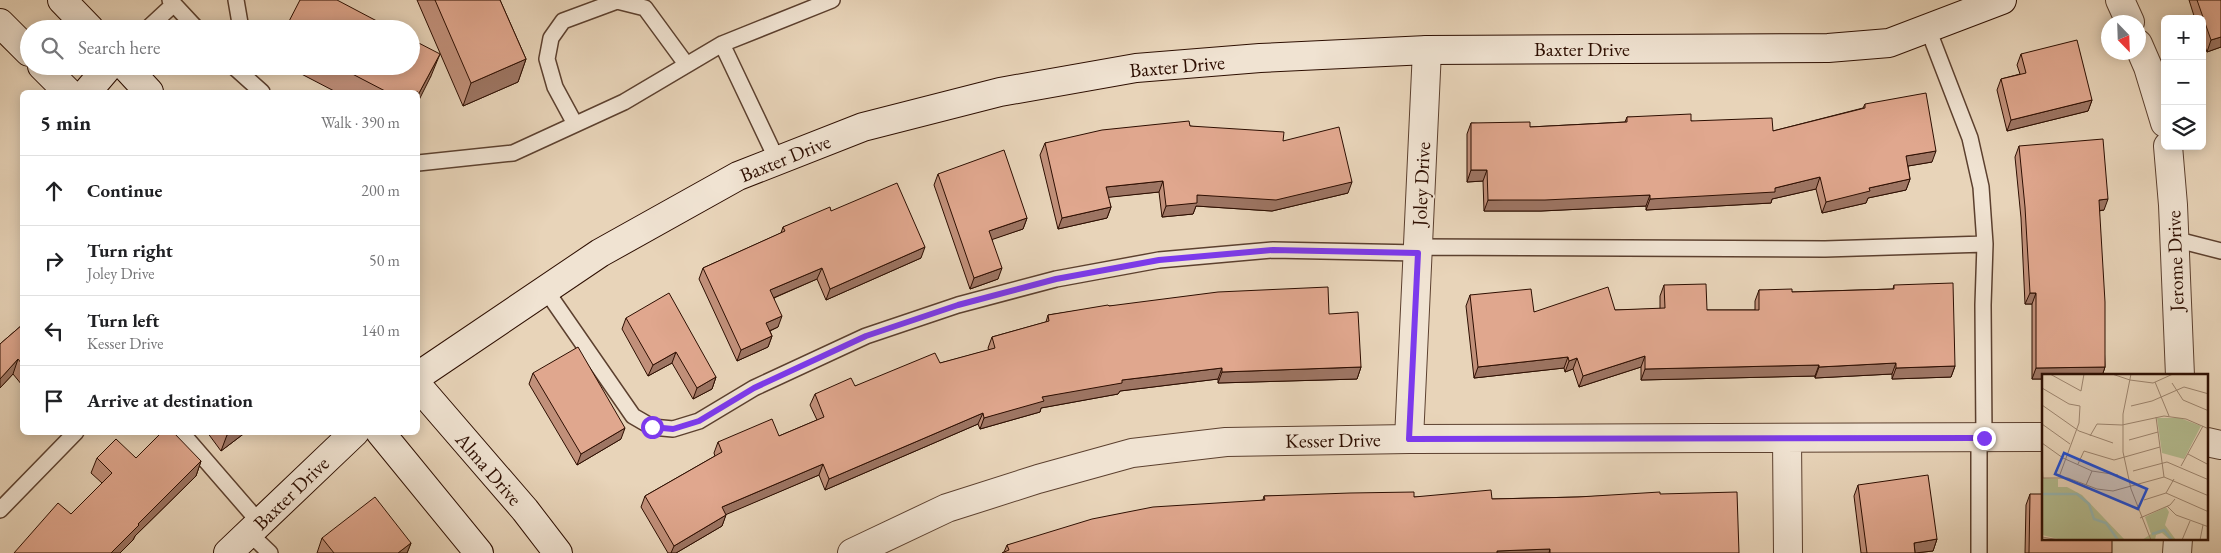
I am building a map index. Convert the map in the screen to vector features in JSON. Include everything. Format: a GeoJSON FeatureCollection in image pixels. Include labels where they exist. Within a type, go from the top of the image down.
{"type":"FeatureCollection","features":[{"type":"Feature","properties":{"kind":"street"},"geometry":{"type":"LineString","coordinates":[[62,0],[81,20]]}},
{"type":"Feature","properties":{"kind":"street","name":"Baxter Drive"},"geometry":{"type":"LineString","coordinates":[[420,375],[600,253],[729,181],[777,160],[864,127],[1000,92],[1127,70],[1260,58],[1427,50],[1828,48],[1889,43],[2002,0]]}},
{"type":"Feature","properties":{"kind":"street"},"geometry":{"type":"LineString","coordinates":[[2120,0],[2127,15]]}},
{"type":"Feature","properties":{"kind":"street"},"geometry":{"type":"LineString","coordinates":[[0,23],[20,43]]}},
{"type":"Feature","properties":{"kind":"street","name":"Joley Drive"},"geometry":{"type":"LineString","coordinates":[[1409,439],[1427,50]]}},
{"type":"Feature","properties":{"kind":"street"},"geometry":{"type":"LineString","coordinates":[[2145,60],[2161,110]]}},
{"type":"Feature","properties":{"kind":"street"},"geometry":{"type":"LineString","coordinates":[[51,75],[66,90]]}},
{"type":"Feature","properties":{"kind":"street"},"geometry":{"type":"LineString","coordinates":[[89,90],[101,75]]}},
{"type":"Feature","properties":{"kind":"street"},"geometry":{"type":"LineString","coordinates":[[133,75],[147,90]]}},
{"type":"Feature","properties":{"kind":"street","name":"Jerome Drive"},"geometry":{"type":"LineString","coordinates":[[2168,150],[2180,374]]}},
{"type":"Feature","properties":{"kind":"street","name":"Alma Drive"},"geometry":{"type":"LineString","coordinates":[[420,388],[525,510],[558,553]]}},
{"type":"Feature","properties":{"kind":"street","name":"Baxter Drive"},"geometry":{"type":"LineString","coordinates":[[228,553],[352,435]]}},
{"type":"Feature","properties":{"kind":"street"},"geometry":{"type":"LineString","coordinates":[[382,435],[479,553]]}},
{"type":"Feature","properties":{"kind":"street","name":"Kesser Drive"},"geometry":{"type":"LineString","coordinates":[[852,553],[947,508],[1038,479],[1132,453],[1226,442],[1409,439],[2042,437]]}},
{"type":"Feature","properties":{"kind":"street"},"geometry":{"type":"LineString","coordinates":[[1787,439],[1788,553]]}},
{"type":"Feature","properties":{"kind":"street"},"geometry":{"type":"LineString","coordinates":[[2208,442],[2221,445]]}},
{"type":"Feature","properties":{"kind":"street"},"geometry":{"type":"LineString","coordinates":[[2177,553],[2178,540]]}},
{"type":"Feature","properties":{"kind":"lane"},"geometry":{"type":"LineString","coordinates":[[236,0],[239,20]]}},
{"type":"Feature","properties":{"kind":"lane"},"geometry":{"type":"LineString","coordinates":[[420,163],[513,153],[624,102],[722,44],[832,0]]}},
{"type":"Feature","properties":{"kind":"lane"},"geometry":{"type":"LineString","coordinates":[[575,124],[555,88],[547,59],[551,38],[563,21],[616,1],[645,8],[686,64]]}},
{"type":"Feature","properties":{"kind":"lane"},"geometry":{"type":"LineString","coordinates":[[155,20],[172,2],[189,20]]}},
{"type":"Feature","properties":{"kind":"lane"},"geometry":{"type":"LineString","coordinates":[[1928,29],[1970,138],[1981,187],[1985,244],[1979,553]]}},
{"type":"Feature","properties":{"kind":"lane"},"geometry":{"type":"LineString","coordinates":[[722,44],[777,160]]}},
{"type":"Feature","properties":{"kind":"lane"},"geometry":{"type":"LineString","coordinates":[[241,75],[259,90]]}},
{"type":"Feature","properties":{"kind":"lane"},"geometry":{"type":"LineString","coordinates":[[248,75],[249,83]]}},
{"type":"Feature","properties":{"kind":"lane"},"geometry":{"type":"LineString","coordinates":[[2174,239],[2221,250]]}},
{"type":"Feature","properties":{"kind":"lane"},"geometry":{"type":"LineString","coordinates":[[545,289],[633,416],[652,427],[673,429],[699,421],[754,388],[866,336],[958,305],[1056,279],[1159,260],[1273,250],[1825,250],[1985,244]]}},
{"type":"Feature","properties":{"kind":"lane"},"geometry":{"type":"LineString","coordinates":[[0,510],[73,435]]}},
{"type":"Feature","properties":{"kind":"lane"},"geometry":{"type":"LineString","coordinates":[[183,435],[254,528],[270,553]]}},
{"type":"Feature","properties":{"kind":"building"},"geometry":{"type":"Polygon","coordinates":[[[300,0],[337,0],[375,20],[290,20],[300,0]]]}},
{"type":"Feature","properties":{"kind":"building"},"geometry":{"type":"Polygon","coordinates":[[[435,0],[500,0],[526,59],[471,83],[435,0]]]}},
{"type":"Feature","properties":{"kind":"building"},"geometry":{"type":"Polygon","coordinates":[[[2197,0],[2221,0],[2221,37],[2211,40],[2206,26],[2206,15],[2202,15],[2197,0]]]}},
{"type":"Feature","properties":{"kind":"building"},"geometry":{"type":"Polygon","coordinates":[[[2077,40],[2092,100],[2011,120],[2001,79],[2026,73],[2021,54],[2077,40]]]}},
{"type":"Feature","properties":{"kind":"building"},"geometry":{"type":"Polygon","coordinates":[[[420,44],[440,54],[420,91],[383,90],[354,75],[420,75],[420,44]]]}},
{"type":"Feature","properties":{"kind":"building"},"geometry":{"type":"Polygon","coordinates":[[[1926,93],[1936,151],[1906,156],[1910,179],[1869,188],[1870,191],[1826,202],[1820,177],[1775,188],[1775,192],[1650,199],[1650,195],[1545,200],[1488,200],[1487,170],[1471,170],[1471,123],[1530,122],[1530,127],[1627,122],[1627,117],[1691,114],[1691,121],[1772,118],[1773,131],[1865,108],[1865,104],[1926,93]]]}},
{"type":"Feature","properties":{"kind":"building"},"geometry":{"type":"Polygon","coordinates":[[[1189,121],[1190,126],[1284,132],[1283,141],[1339,127],[1352,182],[1276,200],[1197,195],[1197,203],[1166,206],[1163,181],[1106,187],[1111,207],[1062,218],[1045,143],[1102,130],[1189,121]]]}},
{"type":"Feature","properties":{"kind":"building"},"geometry":{"type":"Polygon","coordinates":[[[2103,139],[2108,199],[2099,200],[2105,302],[2105,367],[2036,368],[2036,293],[2030,293],[2019,146],[2103,139]]]}},
{"type":"Feature","properties":{"kind":"building"},"geometry":{"type":"Polygon","coordinates":[[[1004,150],[1027,218],[989,231],[1002,268],[974,278],[938,174],[1004,150]]]}},
{"type":"Feature","properties":{"kind":"building"},"geometry":{"type":"Polygon","coordinates":[[[897,183],[925,247],[830,289],[822,268],[770,290],[782,316],[766,323],[772,336],[741,350],[703,268],[785,231],[783,227],[830,207],[831,211],[897,183]]]}},
{"type":"Feature","properties":{"kind":"building"},"geometry":{"type":"Polygon","coordinates":[[[1953,283],[1955,366],[1896,368],[1896,363],[1819,367],[1819,365],[1645,369],[1645,356],[1583,376],[1577,358],[1569,361],[1568,357],[1478,367],[1470,295],[1531,289],[1534,312],[1608,287],[1615,310],[1665,308],[1664,285],[1706,284],[1707,310],[1759,310],[1759,290],[1792,289],[1792,292],[1894,289],[1894,285],[1953,283]]]}},
{"type":"Feature","properties":{"kind":"building"},"geometry":{"type":"Polygon","coordinates":[[[1328,287],[1329,314],[1358,312],[1361,367],[1222,372],[1222,368],[1122,380],[1122,383],[1042,397],[1044,401],[984,418],[983,413],[829,479],[823,464],[722,507],[726,515],[674,546],[645,496],[722,452],[718,442],[772,419],[779,436],[824,417],[815,394],[851,378],[855,386],[935,353],[940,363],[995,348],[992,337],[1049,321],[1048,315],[1108,305],[1218,292],[1328,287]]]}},
{"type":"Feature","properties":{"kind":"building"},"geometry":{"type":"Polygon","coordinates":[[[669,293],[716,377],[697,388],[676,352],[653,365],[626,318],[669,293]]]}},
{"type":"Feature","properties":{"kind":"building"},"geometry":{"type":"Polygon","coordinates":[[[20,327],[20,362],[18,359],[0,379],[0,344],[20,327]]]}},
{"type":"Feature","properties":{"kind":"building"},"geometry":{"type":"Polygon","coordinates":[[[578,347],[625,428],[581,454],[533,373],[578,347]]]}},
{"type":"Feature","properties":{"kind":"building"},"geometry":{"type":"Polygon","coordinates":[[[159,435],[176,435],[201,461],[111,553],[14,553],[58,503],[71,514],[112,473],[97,458],[116,439],[136,458],[159,435]]]}},
{"type":"Feature","properties":{"kind":"building"},"geometry":{"type":"Polygon","coordinates":[[[1928,475],[1937,539],[1914,543],[1915,553],[1867,553],[1858,485],[1928,475]]]}},
{"type":"Feature","properties":{"kind":"building"},"geometry":{"type":"Polygon","coordinates":[[[1491,490],[1492,499],[1578,497],[1660,492],[1660,494],[1737,492],[1739,553],[1550,553],[1550,549],[1497,551],[1497,553],[1002,553],[1009,550],[1007,545],[1092,519],[1153,507],[1265,500],[1264,496],[1414,492],[1414,497],[1491,490]]]}},
{"type":"Feature","properties":{"kind":"building"},"geometry":{"type":"Polygon","coordinates":[[[2030,494],[2042,494],[2042,540],[2112,540],[2112,553],[2029,553],[2030,494]]]}},
{"type":"Feature","properties":{"kind":"building"},"geometry":{"type":"Polygon","coordinates":[[[375,497],[411,543],[398,553],[334,553],[322,538],[375,497]]]}},
{"type":"Feature","properties":{"kind":"route"},"geometry":{"type":"LineString","coordinates":[[652,427],[673,429],[699,421],[754,388],[866,336],[958,305],[1056,279],[1159,260],[1273,250],[1418,253],[1409,439],[1984,438]]}}]}
